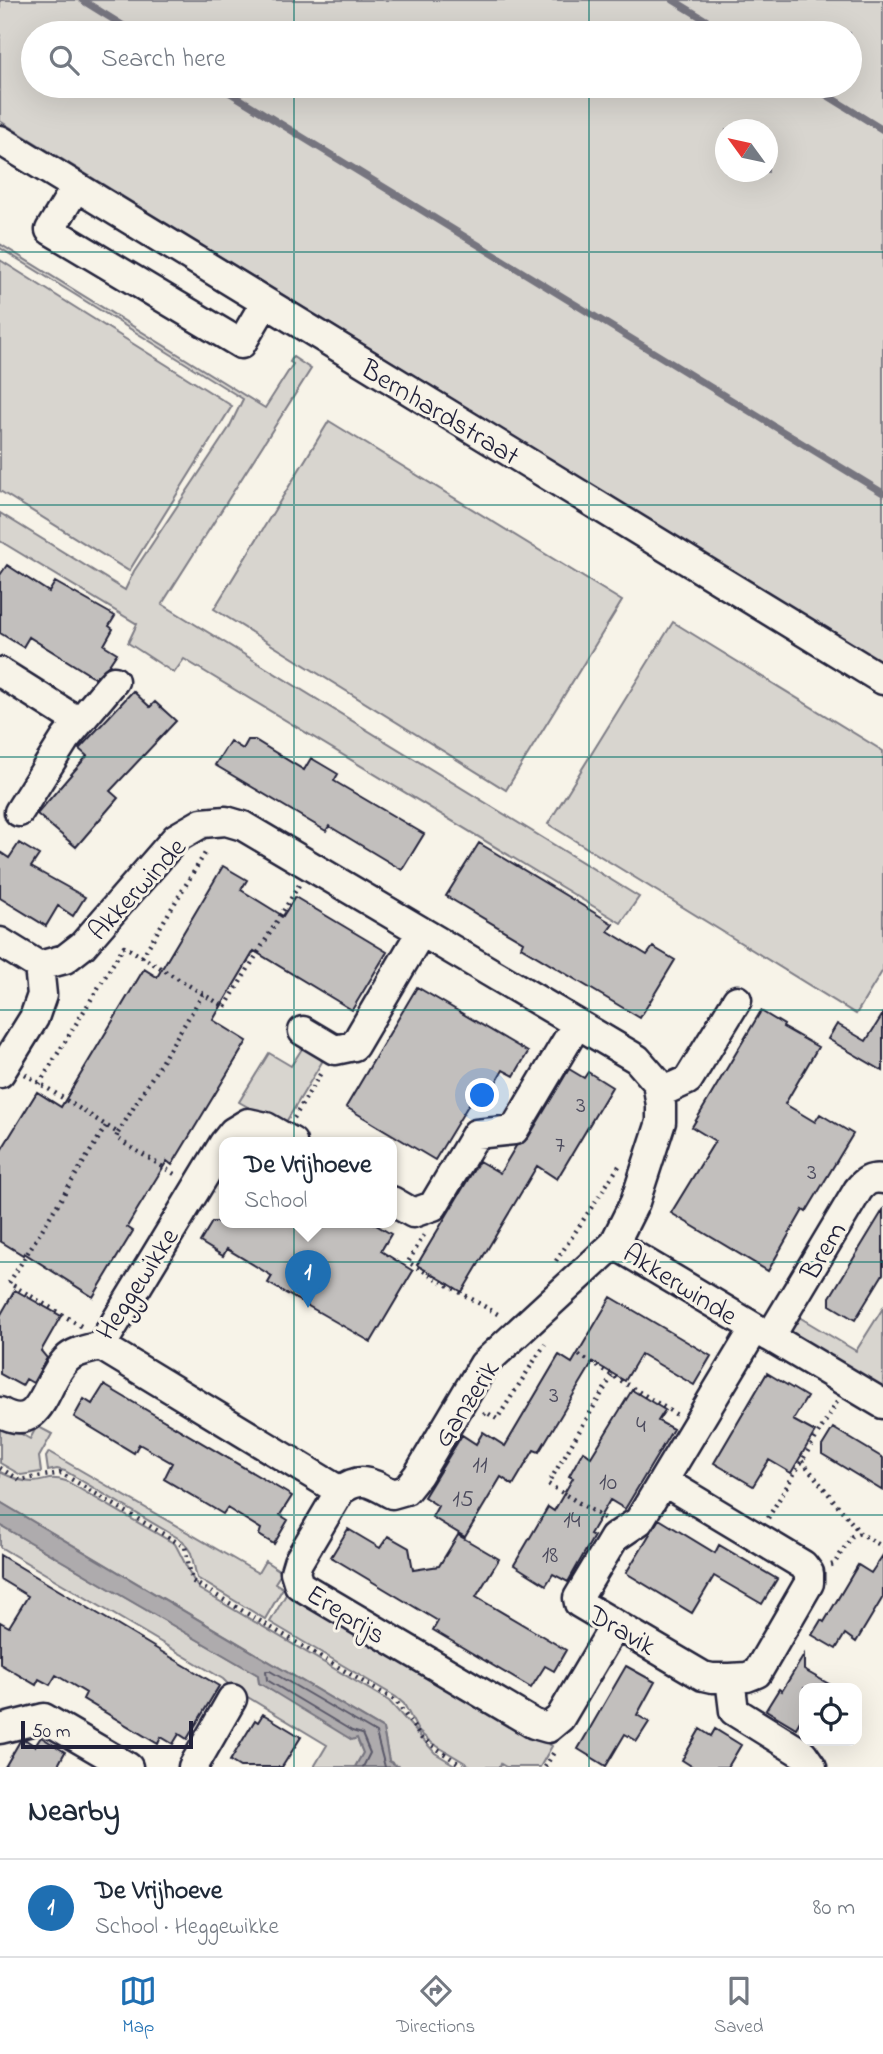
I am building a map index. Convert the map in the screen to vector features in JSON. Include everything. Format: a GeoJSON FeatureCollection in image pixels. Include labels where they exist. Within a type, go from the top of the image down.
{"type":"FeatureCollection","features":[{"type":"Feature","properties":{"kind":"street","name":"Bernhardstraat"},"geometry":{"type":"LineString","coordinates":[[0,140],[883,680]]}},
{"type":"Feature","properties":{"kind":"street"},"geometry":{"type":"LineString","coordinates":[[76,187],[50,230],[241,344],[265,303]]}},
{"type":"Feature","properties":{"kind":"street"},"geometry":{"type":"LineString","coordinates":[[0,672],[79,722]]}},
{"type":"Feature","properties":{"kind":"street"},"geometry":{"type":"LineString","coordinates":[[19,812],[65,738],[114,681]]}},
{"type":"Feature","properties":{"kind":"street","name":"Akkerwinde"},"geometry":{"type":"LineString","coordinates":[[39,966],[65,959],[83,945],[176,838],[202,823],[226,821],[243,826],[637,1059],[657,1082],[662,1122],[635,1202],[614,1244],[883,1404]]}},
{"type":"Feature","properties":{"kind":"street"},"geometry":{"type":"LineString","coordinates":[[303,1031],[335,1050],[354,1046],[421,932]]}},
{"type":"Feature","properties":{"kind":"street"},"geometry":{"type":"LineString","coordinates":[[0,942],[39,966],[42,995],[34,1018],[3,1068]]}},
{"type":"Feature","properties":{"kind":"street"},"geometry":{"type":"LineString","coordinates":[[659,1093],[688,1080],[737,1000]]}},
{"type":"Feature","properties":{"kind":"street"},"geometry":{"type":"LineString","coordinates":[[397,1204],[413,1213],[433,1206],[476,1134],[514,1129],[577,1024]]}},
{"type":"Feature","properties":{"kind":"street","name":"Heggewikke"},"geometry":{"type":"LineString","coordinates":[[228,1137],[248,1124],[266,1127],[284,1137]]}},
{"type":"Feature","properties":{"kind":"street","name":"Heggewikke"},"geometry":{"type":"LineString","coordinates":[[0,1412],[10,1418],[30,1416],[65,1361],[72,1355],[103,1343],[219,1151]]}},
{"type":"Feature","properties":{"kind":"street","name":"Brem"},"geometry":{"type":"LineString","coordinates":[[762,1332],[865,1181],[883,1179]]}},
{"type":"Feature","properties":{"kind":"street","name":"Ganzerik"},"geometry":{"type":"LineString","coordinates":[[340,1491],[352,1482],[369,1482],[392,1494],[405,1490],[418,1475],[484,1364],[614,1244]]}},
{"type":"Feature","properties":{"kind":"street","name":"Dravik"},"geometry":{"type":"LineString","coordinates":[[730,1678],[703,1676],[579,1603],[578,1598],[614,1538],[639,1521],[696,1426],[762,1332]]}},
{"type":"Feature","properties":{"kind":"street"},"geometry":{"type":"LineString","coordinates":[[103,1343],[340,1491]]}},
{"type":"Feature","properties":{"kind":"street"},"geometry":{"type":"LineString","coordinates":[[663,1481],[803,1565],[809,1573],[809,1583],[757,1673],[747,1677],[730,1678],[734,1711],[803,1754],[812,1767]]}},
{"type":"Feature","properties":{"kind":"street","name":"Ereprijs"},"geometry":{"type":"LineString","coordinates":[[340,1491],[298,1562],[295,1572],[299,1585],[541,1728],[554,1725],[560,1718],[615,1625]]}},
{"type":"Feature","properties":{"kind":"street"},"geometry":{"type":"LineString","coordinates":[[193,1767],[232,1699]]}},
{"type":"Feature","properties":{"kind":"street"},"geometry":{"type":"LineString","coordinates":[[0,1729],[44,1718],[128,1767]]}},
{"type":"Feature","properties":{"kind":"path"},"geometry":{"type":"LineString","coordinates":[[142,957],[226,821]]}},
{"type":"Feature","properties":{"kind":"path"},"geometry":{"type":"LineString","coordinates":[[39,1084],[124,946],[225,1007],[310,866]]}},
{"type":"Feature","properties":{"kind":"path"},"geometry":{"type":"LineString","coordinates":[[197,1188],[116,1138],[203,994]]}},
{"type":"Feature","properties":{"kind":"path"},"geometry":{"type":"LineString","coordinates":[[288,1137],[335,1050]]}},
{"type":"Feature","properties":{"kind":"path"},"geometry":{"type":"LineString","coordinates":[[3,1068],[39,1084],[118,1133]]}},
{"type":"Feature","properties":{"kind":"path"},"geometry":{"type":"LineString","coordinates":[[103,1343],[9,1283],[106,1125]]}},
{"type":"Feature","properties":{"kind":"path"},"geometry":{"type":"LineString","coordinates":[[553,1266],[621,1163]]}},
{"type":"Feature","properties":{"kind":"path"},"geometry":{"type":"LineString","coordinates":[[422,1210],[428,1229],[408,1262],[523,1329]]}},
{"type":"Feature","properties":{"kind":"path"},"geometry":{"type":"LineString","coordinates":[[579,1355],[696,1426]]}},
{"type":"Feature","properties":{"kind":"path"},"geometry":{"type":"LineString","coordinates":[[612,1376],[548,1484],[625,1531]]}},
{"type":"Feature","properties":{"kind":"path"},"geometry":{"type":"LineString","coordinates":[[756,1537],[848,1383]]}},
{"type":"Feature","properties":{"kind":"path"},"geometry":{"type":"LineString","coordinates":[[802,1461],[860,1533],[883,1548]]}},
{"type":"Feature","properties":{"kind":"path"},"geometry":{"type":"LineString","coordinates":[[0,1468],[20,1480],[61,1473],[185,1547],[192,1581],[396,1701],[421,1738],[464,1767]]}},
{"type":"Feature","properties":{"kind":"path"},"geometry":{"type":"LineString","coordinates":[[809,1573],[834,1564],[852,1536],[860,1533]]}},
{"type":"Feature","properties":{"kind":"shaded area"},"geometry":{"type":"Polygon","coordinates":[[[0,0],[883,0],[883,664],[0,121],[0,0]]]}},
{"type":"Feature","properties":{"kind":"shaded area"},"geometry":{"type":"Polygon","coordinates":[[[0,244],[265,408],[293,364],[290,362],[293,357],[311,369],[162,604],[639,897],[621,923],[184,659],[174,673],[128,643],[137,624],[0,541],[0,513],[125,590],[134,571],[229,428],[243,399],[0,248],[0,244]]]}},
{"type":"Feature","properties":{"kind":"shaded area"},"geometry":{"type":"Polygon","coordinates":[[[0,260],[232,406],[129,571],[0,491],[0,260]]]}},
{"type":"Feature","properties":{"kind":"shaded area"},"geometry":{"type":"Polygon","coordinates":[[[329,421],[622,601],[506,790],[214,609],[329,421]]]}},
{"type":"Feature","properties":{"kind":"shaded area"},"geometry":{"type":"Polygon","coordinates":[[[673,622],[883,751],[883,970],[856,1014],[548,824],[673,622]]]}},
{"type":"Feature","properties":{"kind":"shaded area"},"geometry":{"type":"Polygon","coordinates":[[[305,1044],[318,1052],[322,1062],[286,1122],[276,1123],[239,1102],[269,1053],[291,1066],[305,1044]]]}},
{"type":"Feature","properties":{"kind":"shaded area"},"geometry":{"type":"Polygon","coordinates":[[[883,1308],[883,1392],[782,1332],[794,1314],[856,1351],[883,1308]]]}},
{"type":"Feature","properties":{"kind":"shaded area"},"geometry":{"type":"Polygon","coordinates":[[[0,1422],[30,1439],[37,1426],[52,1434],[39,1457],[41,1472],[21,1475],[0,1463],[0,1422]]]}},
{"type":"Feature","properties":{"kind":"shaded area"},"geometry":{"type":"Polygon","coordinates":[[[49,1452],[258,1573],[265,1561],[282,1572],[275,1583],[283,1588],[265,1619],[197,1578],[191,1553],[183,1541],[65,1471],[48,1471],[46,1457],[49,1452]]]}},
{"type":"Feature","properties":{"kind":"shaded area"},"geometry":{"type":"Polygon","coordinates":[[[0,1472],[29,1482],[52,1479],[66,1481],[175,1544],[199,1589],[389,1701],[435,1753],[458,1767],[399,1767],[389,1761],[383,1729],[0,1502],[0,1472]]]}},
{"type":"Feature","properties":{"kind":"shaded area"},"geometry":{"type":"Polygon","coordinates":[[[0,1525],[258,1675],[259,1683],[357,1738],[363,1753],[355,1767],[314,1767],[327,1745],[231,1687],[223,1679],[0,1547],[0,1525]]]}},
{"type":"Feature","properties":{"kind":"shaded area"},"geometry":{"type":"Polygon","coordinates":[[[288,1591],[552,1746],[540,1767],[506,1767],[501,1764],[500,1767],[472,1767],[432,1743],[418,1731],[404,1704],[396,1697],[270,1622],[288,1591]]]}},
{"type":"Feature","properties":{"kind":"water"},"geometry":{"type":"Polygon","coordinates":[[[0,1502],[383,1729],[389,1761],[399,1767],[355,1767],[363,1753],[357,1738],[352,1740],[259,1683],[258,1675],[0,1525],[0,1502]]]}},
{"type":"Feature","properties":{"kind":"building"},"geometry":{"type":"Polygon","coordinates":[[[7,565],[49,592],[55,582],[115,616],[109,626],[113,629],[104,645],[117,653],[95,678],[29,637],[23,647],[0,633],[0,575],[7,565]]]}},
{"type":"Feature","properties":{"kind":"building"},"geometry":{"type":"Polygon","coordinates":[[[133,691],[150,707],[155,702],[176,721],[110,791],[118,798],[76,847],[37,814],[87,756],[79,749],[133,691]]]}},
{"type":"Feature","properties":{"kind":"building"},"geometry":{"type":"Polygon","coordinates":[[[248,740],[255,740],[304,770],[311,758],[338,774],[334,781],[424,834],[402,870],[329,826],[326,831],[215,765],[230,741],[243,749],[248,740]]]}},
{"type":"Feature","properties":{"kind":"building"},"geometry":{"type":"Polygon","coordinates":[[[19,843],[39,855],[31,867],[85,897],[73,916],[58,906],[46,926],[0,898],[0,852],[9,858],[19,843]]]}},
{"type":"Feature","properties":{"kind":"building"},"geometry":{"type":"Polygon","coordinates":[[[479,843],[613,924],[608,931],[647,955],[653,947],[675,960],[640,1018],[521,947],[523,942],[446,896],[479,843]]]}},
{"type":"Feature","properties":{"kind":"building"},"geometry":{"type":"Polygon","coordinates":[[[223,866],[247,880],[241,890],[283,916],[295,897],[387,952],[352,1010],[254,951],[213,1020],[247,1041],[172,1165],[167,1161],[137,1210],[127,1227],[133,1231],[93,1297],[24,1253],[23,1255],[0,1241],[0,1152],[37,1092],[61,1107],[144,969],[157,977],[223,866]]]}},
{"type":"Feature","properties":{"kind":"building"},"geometry":{"type":"Polygon","coordinates":[[[417,987],[528,1052],[514,1076],[503,1070],[486,1100],[475,1094],[435,1160],[346,1107],[417,987]]]}},
{"type":"Feature","properties":{"kind":"building"},"geometry":{"type":"Polygon","coordinates":[[[761,1011],[818,1047],[785,1104],[815,1122],[820,1114],[853,1134],[806,1212],[803,1210],[768,1271],[671,1213],[715,1141],[692,1127],[761,1011]]]}},
{"type":"Feature","properties":{"kind":"building"},"geometry":{"type":"Polygon","coordinates":[[[883,1014],[883,1071],[828,1039],[837,1024],[866,1041],[883,1014]]]}},
{"type":"Feature","properties":{"kind":"building"},"geometry":{"type":"Polygon","coordinates":[[[569,1069],[584,1078],[588,1072],[612,1087],[557,1179],[537,1166],[462,1292],[417,1265],[479,1161],[500,1173],[516,1146],[528,1138],[569,1069]]]}},
{"type":"Feature","properties":{"kind":"building"},"geometry":{"type":"Polygon","coordinates":[[[883,1210],[883,1274],[855,1320],[830,1305],[830,1297],[883,1210]]]}},
{"type":"Feature","properties":{"kind":"building"},"geometry":{"type":"Polygon","coordinates":[[[212,1222],[219,1222],[219,1228],[381,1228],[391,1234],[381,1251],[413,1271],[371,1342],[268,1283],[272,1276],[227,1249],[223,1256],[200,1242],[212,1222]]]}},
{"type":"Feature","properties":{"kind":"building"},"geometry":{"type":"Polygon","coordinates":[[[15,1290],[61,1316],[41,1351],[47,1358],[33,1383],[26,1379],[22,1386],[0,1374],[0,1316],[15,1290]]]}},
{"type":"Feature","properties":{"kind":"building"},"geometry":{"type":"Polygon","coordinates":[[[611,1297],[711,1356],[694,1385],[641,1354],[625,1381],[593,1362],[539,1452],[534,1450],[513,1485],[501,1477],[465,1537],[432,1517],[438,1506],[424,1497],[462,1435],[476,1444],[483,1432],[505,1446],[559,1355],[572,1363],[611,1297]]]}},
{"type":"Feature","properties":{"kind":"building"},"geometry":{"type":"Polygon","coordinates":[[[767,1373],[807,1397],[793,1420],[815,1432],[791,1473],[769,1460],[753,1486],[714,1463],[767,1373]]]}},
{"type":"Feature","properties":{"kind":"building"},"geometry":{"type":"Polygon","coordinates":[[[104,1385],[292,1496],[280,1515],[288,1520],[274,1544],[259,1535],[261,1529],[227,1508],[223,1514],[164,1479],[172,1463],[139,1444],[134,1453],[74,1417],[84,1399],[92,1404],[104,1385]]]}},
{"type":"Feature","properties":{"kind":"building"},"geometry":{"type":"Polygon","coordinates":[[[632,1390],[665,1410],[658,1421],[673,1429],[625,1509],[610,1500],[590,1534],[594,1536],[568,1582],[553,1574],[546,1585],[514,1565],[548,1507],[554,1511],[573,1478],[569,1476],[583,1451],[591,1457],[632,1390]]]}},
{"type":"Feature","properties":{"kind":"building"},"geometry":{"type":"Polygon","coordinates":[[[833,1428],[883,1458],[883,1491],[822,1454],[822,1446],[833,1428]]]}},
{"type":"Feature","properties":{"kind":"building"},"geometry":{"type":"Polygon","coordinates":[[[659,1519],[715,1553],[719,1545],[777,1579],[762,1604],[714,1576],[692,1613],[626,1573],[659,1519]]]}},
{"type":"Feature","properties":{"kind":"building"},"geometry":{"type":"Polygon","coordinates":[[[348,1529],[380,1548],[388,1536],[409,1548],[413,1570],[439,1566],[458,1535],[499,1559],[476,1597],[566,1650],[554,1671],[545,1666],[531,1688],[433,1630],[438,1621],[331,1557],[348,1529]]]}},
{"type":"Feature","properties":{"kind":"building"},"geometry":{"type":"Polygon","coordinates":[[[0,1555],[219,1686],[187,1739],[179,1734],[173,1744],[161,1737],[158,1744],[83,1699],[86,1693],[56,1675],[50,1685],[39,1679],[36,1685],[0,1664],[0,1622],[9,1627],[28,1596],[0,1579],[0,1555]]]}},
{"type":"Feature","properties":{"kind":"building"},"geometry":{"type":"Polygon","coordinates":[[[883,1555],[883,1597],[856,1642],[845,1634],[836,1649],[812,1635],[821,1620],[824,1622],[858,1565],[871,1573],[883,1555]]]}},
{"type":"Feature","properties":{"kind":"building"},"geometry":{"type":"Polygon","coordinates":[[[804,1655],[804,1670],[827,1683],[799,1683],[799,1723],[796,1728],[766,1710],[779,1689],[782,1691],[804,1655]]]}},
{"type":"Feature","properties":{"kind":"building"},"geometry":{"type":"Polygon","coordinates":[[[626,1666],[655,1682],[637,1715],[649,1722],[637,1741],[625,1734],[606,1766],[578,1749],[626,1666]]]}},
{"type":"Feature","properties":{"kind":"building"},"geometry":{"type":"Polygon","coordinates":[[[263,1714],[301,1737],[282,1767],[240,1767],[230,1761],[255,1720],[258,1722],[263,1714]]]}},
{"type":"Feature","properties":{"kind":"building"},"geometry":{"type":"Polygon","coordinates":[[[700,1729],[711,1736],[715,1729],[741,1745],[728,1767],[693,1767],[682,1760],[700,1729]]]}},
{"type":"Feature","properties":{"kind":"building"},"geometry":{"type":"Polygon","coordinates":[[[41,1737],[65,1752],[57,1767],[5,1767],[20,1741],[26,1740],[35,1746],[41,1737]]]}},
{"type":"Feature","properties":{"kind":"waterway"},"geometry":{"type":"LineString","coordinates":[[82,0],[116,21]]}},
{"type":"Feature","properties":{"kind":"waterway"},"geometry":{"type":"LineString","coordinates":[[673,0],[707,21]]}},
{"type":"Feature","properties":{"kind":"waterway"},"geometry":{"type":"LineString","coordinates":[[239,98],[883,493]]}},
{"type":"Feature","properties":{"kind":"waterway"},"geometry":{"type":"LineString","coordinates":[[831,98],[883,130]]}},
{"type":"Feature","properties":{"kind":"place","name":"De Vrijhoeve"},"geometry":{"type":"Point","coordinates":[308,1308]}}]}
